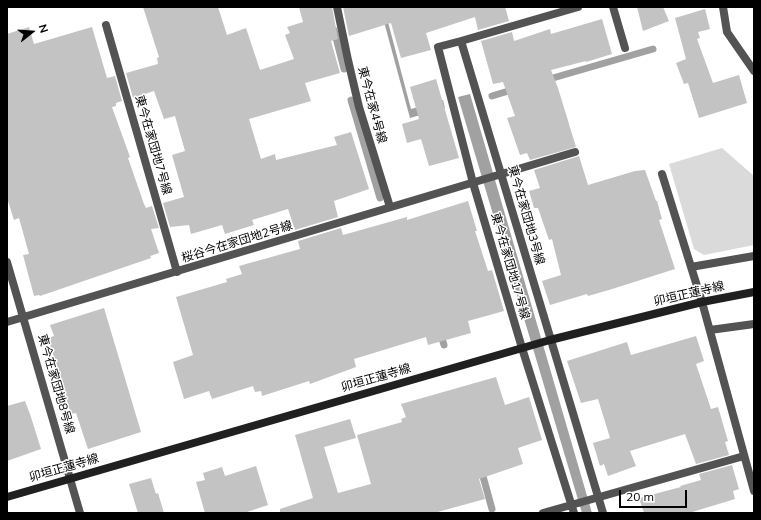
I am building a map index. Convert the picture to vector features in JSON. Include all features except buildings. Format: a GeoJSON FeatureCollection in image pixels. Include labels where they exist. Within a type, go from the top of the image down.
{"type":"FeatureCollection","features":[{"type":"Feature","properties":{"kind":"main road","name":"卯垣正蓮寺線"},"geometry":{"type":"LineString","coordinates":[[7,497],[550,340],[702,302],[754,292]]}},
{"type":"Feature","properties":{"kind":"street","name":"東今在家4号線"},"geometry":{"type":"LineString","coordinates":[[338,7],[359,107],[390,207]]}},
{"type":"Feature","properties":{"kind":"street"},"geometry":{"type":"LineString","coordinates":[[461,41],[578,7]]}},
{"type":"Feature","properties":{"kind":"street"},"geometry":{"type":"LineString","coordinates":[[612,7],[625,48]]}},
{"type":"Feature","properties":{"kind":"street"},"geometry":{"type":"LineString","coordinates":[[723,7],[727,32],[754,71]]}},
{"type":"Feature","properties":{"kind":"street","name":"東今在家団地7号線"},"geometry":{"type":"LineString","coordinates":[[106,25],[177,272]]}},
{"type":"Feature","properties":{"kind":"street","name":"東今在家団地3号線"},"geometry":{"type":"LineString","coordinates":[[461,41],[603,513]]}},
{"type":"Feature","properties":{"kind":"street","name":"東今在家団地17号線"},"geometry":{"type":"LineString","coordinates":[[461,41],[438,47],[473,183],[572,509]]}},
{"type":"Feature","properties":{"kind":"street","name":"桜谷今在家団地2号線"},"geometry":{"type":"LineString","coordinates":[[7,322],[575,152]]}},
{"type":"Feature","properties":{"kind":"street"},"geometry":{"type":"LineString","coordinates":[[662,174],[702,302],[754,491]]}},
{"type":"Feature","properties":{"kind":"street"},"geometry":{"type":"LineString","coordinates":[[691,267],[754,256]]}},
{"type":"Feature","properties":{"kind":"street","name":"東今在家団地8号線"},"geometry":{"type":"LineString","coordinates":[[7,262],[80,513]]}},
{"type":"Feature","properties":{"kind":"street"},"geometry":{"type":"LineString","coordinates":[[710,330],[754,324]]}},
{"type":"Feature","properties":{"kind":"street"},"geometry":{"type":"LineString","coordinates":[[543,513],[572,509],[598,497],[744,456]]}},
{"type":"Feature","properties":{"kind":"shaded area"},"geometry":{"type":"Polygon","coordinates":[[[380,7],[384,7],[411,109],[443,100],[445,108],[410,118],[380,7]]]}},
{"type":"Feature","properties":{"kind":"shaded area"},"geometry":{"type":"Polygon","coordinates":[[[470,94],[592,513],[582,513],[458,97],[470,94]]]}},
{"type":"Feature","properties":{"kind":"shaded area"},"geometry":{"type":"Polygon","coordinates":[[[722,148],[754,176],[754,245],[704,255],[694,249],[669,164],[722,148]]]}},
{"type":"Feature","properties":{"kind":"waterway"},"geometry":{"type":"LineString","coordinates":[[334,30],[344,69]]}},
{"type":"Feature","properties":{"kind":"waterway"},"geometry":{"type":"LineString","coordinates":[[546,80],[653,49]]}},
{"type":"Feature","properties":{"kind":"waterway"},"geometry":{"type":"LineString","coordinates":[[492,96],[515,89]]}},
{"type":"Feature","properties":{"kind":"waterway"},"geometry":{"type":"LineString","coordinates":[[351,100],[380,198]]}},
{"type":"Feature","properties":{"kind":"waterway"},"geometry":{"type":"LineString","coordinates":[[440,332],[444,345]]}},
{"type":"Feature","properties":{"kind":"waterway"},"geometry":{"type":"LineString","coordinates":[[481,469],[492,509]]}}]}
